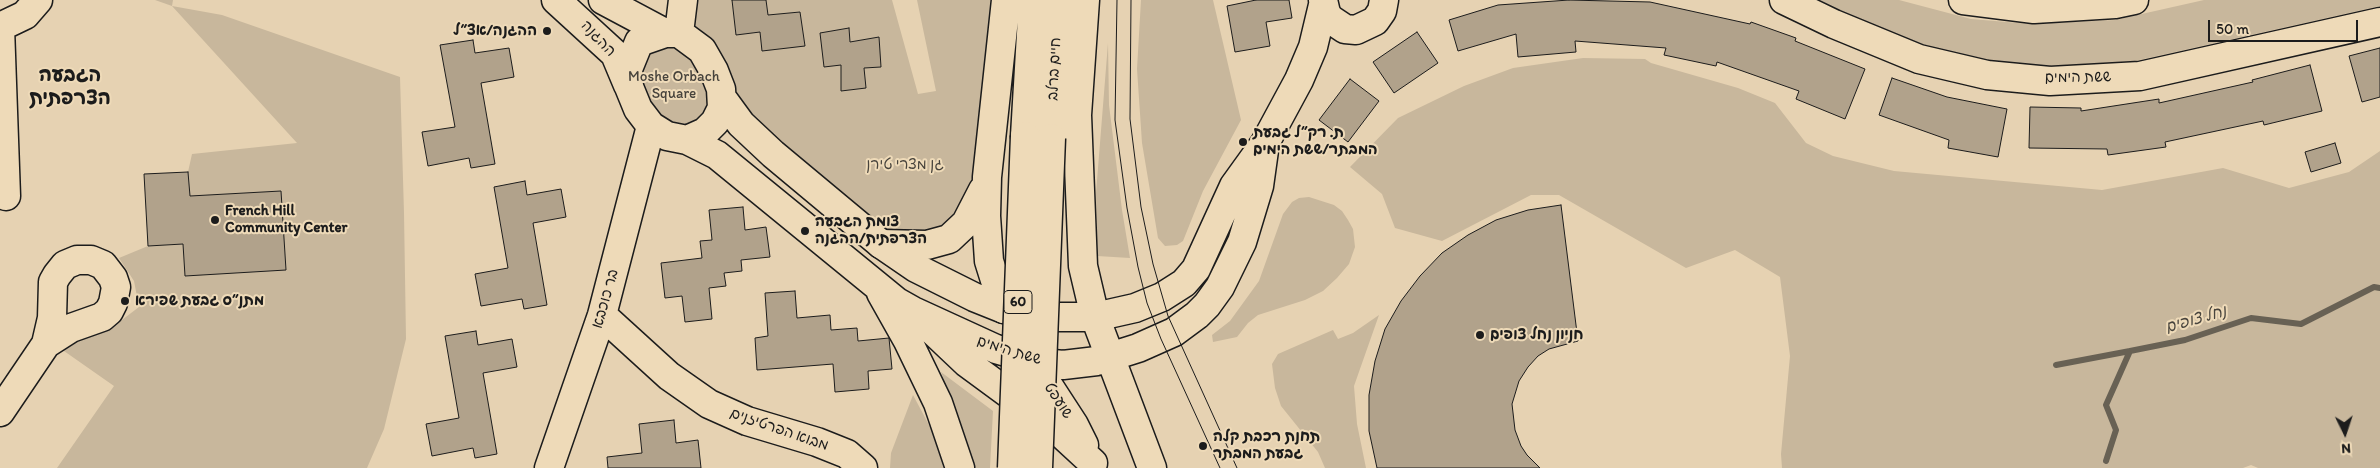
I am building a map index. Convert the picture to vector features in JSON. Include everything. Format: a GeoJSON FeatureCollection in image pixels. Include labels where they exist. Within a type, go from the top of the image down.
{"type":"FeatureCollection","features":[{"type":"Feature","properties":{"kind":"main road"},"geometry":{"type":"LineString","coordinates":[[6,196],[0,27],[25,15],[38,0]]}},
{"type":"Feature","properties":{"kind":"main road","name":"ההגנה"},"geometry":{"type":"LineString","coordinates":[[556,0],[616,54],[629,87]]}},
{"type":"Feature","properties":{"kind":"main road","name":"ההגנה"},"geometry":{"type":"LineString","coordinates":[[603,0],[677,19]]}},
{"type":"Feature","properties":{"kind":"main road"},"geometry":{"type":"LineString","coordinates":[[881,244],[928,245],[949,239],[966,223],[987,177],[1006,0]]}},
{"type":"Feature","properties":{"kind":"main road","name":"חיים ברלב"},"geometry":{"type":"LineString","coordinates":[[1033,0],[1038,137]]}},
{"type":"Feature","properties":{"kind":"main road","name":"חיים ברלב"},"geometry":{"type":"LineString","coordinates":[[1038,137],[1059,0]]}},
{"type":"Feature","properties":{"kind":"main road"},"geometry":{"type":"LineString","coordinates":[[1085,0],[1077,114],[1083,266],[1095,317],[1152,468]]}},
{"type":"Feature","properties":{"kind":"main road","name":"ששת הימים"},"geometry":{"type":"LineString","coordinates":[[1784,0],[1834,24],[1919,59],[1986,75],[2050,80],[2140,76],[2380,22]]}},
{"type":"Feature","properties":{"kind":"main road"},"geometry":{"type":"LineString","coordinates":[[1963,0],[2034,8],[2115,4],[2134,0]]}},
{"type":"Feature","properties":{"kind":"main road"},"geometry":{"type":"LineString","coordinates":[[1323,3],[1330,19],[1336,24],[1345,29],[1356,30]]}},
{"type":"Feature","properties":{"kind":"main road","name":"ששת הימים"},"geometry":{"type":"LineString","coordinates":[[722,98],[731,112],[759,142],[881,244],[916,268],[953,287],[1004,309],[1051,317],[1095,317],[1135,308],[1172,292],[1184,283],[1196,268],[1208,247],[1234,186],[1265,144],[1299,80],[1313,47],[1323,3]]}},
{"type":"Feature","properties":{"kind":"main road","name":"ששת הימים"},"geometry":{"type":"LineString","coordinates":[[1299,80],[1356,30],[1371,25],[1387,4]]}},
{"type":"Feature","properties":{"kind":"main road"},"geometry":{"type":"LineString","coordinates":[[677,19],[702,50],[714,71],[722,98],[722,108],[715,122],[705,132],[686,140],[667,136],[651,126],[638,109],[629,87],[628,69],[639,42],[677,19]]}},
{"type":"Feature","properties":{"kind":"main road","name":"בר כוכבא"},"geometry":{"type":"LineString","coordinates":[[549,468],[602,315],[651,126]]}},
{"type":"Feature","properties":{"kind":"main road","name":"60"},"geometry":{"type":"LineString","coordinates":[[1012,468],[1038,137]]}},
{"type":"Feature","properties":{"kind":"main road","name":"60"},"geometry":{"type":"LineString","coordinates":[[1038,137],[1038,468]]}},
{"type":"Feature","properties":{"kind":"main road","name":"ששת הימים"},"geometry":{"type":"LineString","coordinates":[[686,140],[702,146],[723,159],[875,284],[913,311],[978,342],[1031,360],[1072,364],[1110,357],[1138,348],[1174,332],[1197,315],[1216,293],[1231,266],[1251,217],[1264,163],[1265,144]]}},
{"type":"Feature","properties":{"kind":"main road","name":"שועפט"},"geometry":{"type":"LineString","coordinates":[[987,177],[986,236],[989,261],[1004,309],[1031,360],[1074,425],[1094,466]]}},
{"type":"Feature","properties":{"kind":"main road"},"geometry":{"type":"LineString","coordinates":[[0,412],[46,344],[58,335],[102,317],[113,304],[116,295],[114,278],[103,265],[84,259],[65,265],[53,282],[52,318],[46,344]]}},
{"type":"Feature","properties":{"kind":"main road"},"geometry":{"type":"LineString","coordinates":[[875,284],[908,341],[938,403],[960,468]]}},
{"type":"Feature","properties":{"kind":"main road"},"geometry":{"type":"LineString","coordinates":[[53,298],[56,306],[66,316],[72,320],[86,322]]}},
{"type":"Feature","properties":{"kind":"main road"},"geometry":{"type":"LineString","coordinates":[[913,311],[967,363],[1054,427],[1094,466]]}},
{"type":"Feature","properties":{"kind":"main road","name":"מבוא הפרטיזנים"},"geometry":{"type":"LineString","coordinates":[[602,315],[669,376],[709,404],[747,421],[817,442],[847,454],[863,468]]}},
{"type":"Feature","properties":{"kind":"green space"},"geometry":{"type":"Polygon","coordinates":[[[155,0],[173,0],[172,6],[155,0]]]}},
{"type":"Feature","properties":{"kind":"green space","name":"גן מצרי טירן"},"geometry":{"type":"Polygon","coordinates":[[[690,0],[732,0],[736,35],[760,32],[763,51],[805,45],[800,12],[768,15],[766,0],[892,0],[918,94],[936,91],[917,0],[992,0],[971,187],[952,222],[923,236],[884,235],[747,117],[686,26],[690,0]],[[849,28],[821,33],[824,67],[841,65],[842,91],[866,88],[864,68],[881,67],[879,37],[850,42],[849,28]]]}},
{"type":"Feature","properties":{"kind":"green space"},"geometry":{"type":"Polygon","coordinates":[[[1141,0],[1213,0],[1241,120],[1203,191],[1183,241],[1177,245],[1165,246],[1158,238],[1142,143],[1137,69],[1141,0]]]}},
{"type":"Feature","properties":{"kind":"green space"},"geometry":{"type":"Polygon","coordinates":[[[1816,0],[1899,0],[1971,19],[2031,24],[2115,20],[2204,0],[2380,0],[2380,6],[2135,61],[2048,66],[1985,60],[1920,44],[1835,10],[1816,0]]]}},
{"type":"Feature","properties":{"kind":"green space"},"geometry":{"type":"Polygon","coordinates":[[[172,6],[222,15],[400,77],[406,339],[384,429],[367,468],[57,468],[114,386],[64,351],[75,335],[110,329],[139,307],[134,281],[119,258],[148,246],[183,244],[185,276],[286,269],[281,191],[190,196],[188,172],[192,154],[297,143],[172,6]]]}},
{"type":"Feature","properties":{"kind":"green space","name":"Moshe Orbach Square"},"geometry":{"type":"Polygon","coordinates":[[[665,33],[714,71],[705,132],[651,126],[633,52],[665,33]]]}},
{"type":"Feature","properties":{"kind":"green space"},"geometry":{"type":"Polygon","coordinates":[[[1108,43],[1109,105],[1130,258],[1097,256],[1096,193],[1108,43]]]}},
{"type":"Feature","properties":{"kind":"green space"},"geometry":{"type":"Polygon","coordinates":[[[1583,58],[1645,59],[1651,63],[1738,88],[1775,103],[1806,143],[1833,156],[1894,171],[2102,190],[2223,168],[2289,188],[2349,172],[2380,151],[2380,468],[2258,468],[2251,465],[2243,468],[1782,468],[1781,454],[1790,356],[1780,277],[1735,250],[1686,268],[1559,195],[1531,195],[1442,241],[1395,228],[1382,194],[1350,167],[1398,118],[1464,86],[1513,68],[1583,58]]]}},
{"type":"Feature","properties":{"kind":"green space"},"geometry":{"type":"Polygon","coordinates":[[[1309,197],[1334,205],[1342,211],[1348,220],[1353,229],[1355,247],[1349,264],[1323,291],[1305,300],[1258,315],[1248,323],[1237,337],[1213,342],[1212,335],[1230,321],[1259,281],[1283,214],[1292,202],[1299,198],[1309,197]]]}},
{"type":"Feature","properties":{"kind":"green space"},"geometry":{"type":"Polygon","coordinates":[[[1379,315],[1354,386],[1357,424],[1366,468],[1325,468],[1318,452],[1281,406],[1275,388],[1272,364],[1278,354],[1333,330],[1338,339],[1353,333],[1379,315]]]}},
{"type":"Feature","properties":{"kind":"green space"},"geometry":{"type":"Polygon","coordinates":[[[941,372],[993,411],[990,468],[969,468],[960,428],[941,372]]]}},
{"type":"Feature","properties":{"kind":"green space"},"geometry":{"type":"Polygon","coordinates":[[[913,395],[945,455],[946,468],[890,468],[891,453],[913,395]]]}},
{"type":"Feature","properties":{"kind":"building"},"geometry":{"type":"Polygon","coordinates":[[[732,0],[766,0],[768,15],[800,12],[805,46],[762,51],[760,32],[736,35],[732,0]]]}},
{"type":"Feature","properties":{"kind":"building"},"geometry":{"type":"Polygon","coordinates":[[[1256,0],[1289,0],[1292,18],[1266,22],[1270,46],[1235,52],[1227,6],[1256,0]]]}},
{"type":"Feature","properties":{"kind":"building"},"geometry":{"type":"Polygon","coordinates":[[[1569,0],[1650,2],[1750,24],[1751,22],[1796,38],[1795,41],[1865,69],[1845,119],[1796,99],[1799,91],[1717,62],[1716,66],[1664,55],[1666,48],[1575,41],[1576,52],[1518,57],[1516,34],[1458,51],[1449,20],[1498,5],[1569,0]]]}},
{"type":"Feature","properties":{"kind":"building"},"geometry":{"type":"Polygon","coordinates":[[[849,28],[850,42],[879,37],[881,67],[864,68],[866,88],[841,91],[841,65],[824,67],[820,33],[849,28]]]}},
{"type":"Feature","properties":{"kind":"building"},"geometry":{"type":"Polygon","coordinates":[[[1417,32],[1438,63],[1394,93],[1373,62],[1417,32]]]}},
{"type":"Feature","properties":{"kind":"building"},"geometry":{"type":"Polygon","coordinates":[[[473,40],[475,53],[509,48],[514,77],[481,83],[495,164],[471,168],[469,158],[428,166],[422,132],[455,127],[440,45],[473,40]]]}},
{"type":"Feature","properties":{"kind":"building"},"geometry":{"type":"Polygon","coordinates":[[[2380,48],[2380,97],[2362,102],[2349,56],[2380,48]]]}},
{"type":"Feature","properties":{"kind":"building"},"geometry":{"type":"Polygon","coordinates":[[[2310,65],[2322,111],[2264,125],[2263,121],[2165,142],[2166,147],[2108,155],[2107,149],[2029,148],[2030,107],[2081,108],[2081,111],[2159,99],[2159,103],[2253,82],[2252,80],[2310,65]]]}},
{"type":"Feature","properties":{"kind":"building"},"geometry":{"type":"Polygon","coordinates":[[[1892,78],[1947,97],[2007,109],[1998,157],[1948,148],[1949,140],[1879,115],[1892,78]]]}},
{"type":"Feature","properties":{"kind":"building"},"geometry":{"type":"Polygon","coordinates":[[[1350,79],[1379,101],[1348,142],[1319,120],[1350,79]]]}},
{"type":"Feature","properties":{"kind":"building"},"geometry":{"type":"Polygon","coordinates":[[[2335,143],[2341,163],[2311,172],[2305,152],[2335,143]]]}},
{"type":"Feature","properties":{"kind":"building","name":"French Hill Community Center"},"geometry":{"type":"Polygon","coordinates":[[[188,172],[190,196],[281,191],[286,270],[185,276],[183,244],[148,246],[144,174],[188,172]]]}},
{"type":"Feature","properties":{"kind":"building"},"geometry":{"type":"Polygon","coordinates":[[[525,181],[527,195],[561,189],[566,217],[533,223],[547,305],[524,309],[522,299],[481,306],[475,274],[508,268],[494,187],[525,181]]]}},
{"type":"Feature","properties":{"kind":"building","name":"חניון נחל צופים"},"geometry":{"type":"Polygon","coordinates":[[[1561,205],[1578,341],[1549,349],[1538,356],[1519,381],[1512,404],[1515,430],[1521,446],[1540,468],[1377,468],[1369,431],[1369,395],[1375,361],[1385,329],[1401,301],[1420,276],[1442,253],[1468,235],[1496,220],[1528,210],[1561,205]]]}},
{"type":"Feature","properties":{"kind":"building"},"geometry":{"type":"Polygon","coordinates":[[[743,207],[745,230],[766,227],[770,257],[741,260],[742,271],[724,273],[726,286],[709,288],[712,319],[685,322],[682,296],[665,298],[661,263],[702,258],[700,241],[712,240],[709,210],[743,207]]]}},
{"type":"Feature","properties":{"kind":"building"},"geometry":{"type":"Polygon","coordinates":[[[795,291],[797,318],[830,315],[831,330],[857,328],[858,341],[889,338],[892,369],[868,371],[869,389],[835,392],[833,364],[757,370],[755,338],[768,336],[765,293],[795,291]]]}},
{"type":"Feature","properties":{"kind":"building"},"geometry":{"type":"Polygon","coordinates":[[[476,331],[478,345],[512,339],[517,367],[483,373],[497,454],[475,458],[473,448],[432,456],[426,424],[459,418],[445,336],[476,331]]]}},
{"type":"Feature","properties":{"kind":"building"},"geometry":{"type":"Polygon","coordinates":[[[674,420],[676,443],[698,440],[701,468],[608,468],[607,457],[642,453],[639,424],[674,420]]]}},
{"type":"Feature","properties":{"kind":"waterway","name":"נחל צופים"},"geometry":{"type":"LineString","coordinates":[[2106,461],[2116,430],[2106,405],[2130,351],[2185,340],[2251,318],[2301,324],[2374,287],[2380,288]]}},
{"type":"Feature","properties":{"kind":"waterway"},"geometry":{"type":"LineString","coordinates":[[2056,365],[2130,351]]}},
{"type":"Feature","properties":{"kind":"tram line"},"geometry":{"type":"LineString","coordinates":[[1117,0],[1115,120],[1127,208],[1138,267],[1147,303],[1161,339],[1220,468]]}},
{"type":"Feature","properties":{"kind":"tram line"},"geometry":{"type":"LineString","coordinates":[[1131,0],[1130,119],[1141,207],[1153,264],[1168,316],[1237,468]]}},
{"type":"Feature","properties":{"kind":"place","name":"ההגנה/אצ״ל"},"geometry":{"type":"Point","coordinates":[547,31]}},
{"type":"Feature","properties":{"kind":"place","name":"ת. רק״ל גבעת המבתר/ששת הימים"},"geometry":{"type":"Point","coordinates":[1243,142]}},
{"type":"Feature","properties":{"kind":"place","name":"French Hill Community Center"},"geometry":{"type":"Point","coordinates":[215,220]}},
{"type":"Feature","properties":{"kind":"place","name":"צומת הגבעה הצרפתית/ההגנה"},"geometry":{"type":"Point","coordinates":[805,231]}},
{"type":"Feature","properties":{"kind":"place","name":"מתנ״ס גבעת שפירא"},"geometry":{"type":"Point","coordinates":[125,301]}},
{"type":"Feature","properties":{"kind":"place","name":"חניון נחל צופים"},"geometry":{"type":"Point","coordinates":[1480,335]}},
{"type":"Feature","properties":{"kind":"place","name":"תחנת רכבת קלה גבעת המבתר"},"geometry":{"type":"Point","coordinates":[1203,446]}},
{"type":"Feature","properties":{"kind":"district","name":"הגבעה הצרפתית"},"geometry":{"type":"Point","coordinates":[70,88]}}]}
